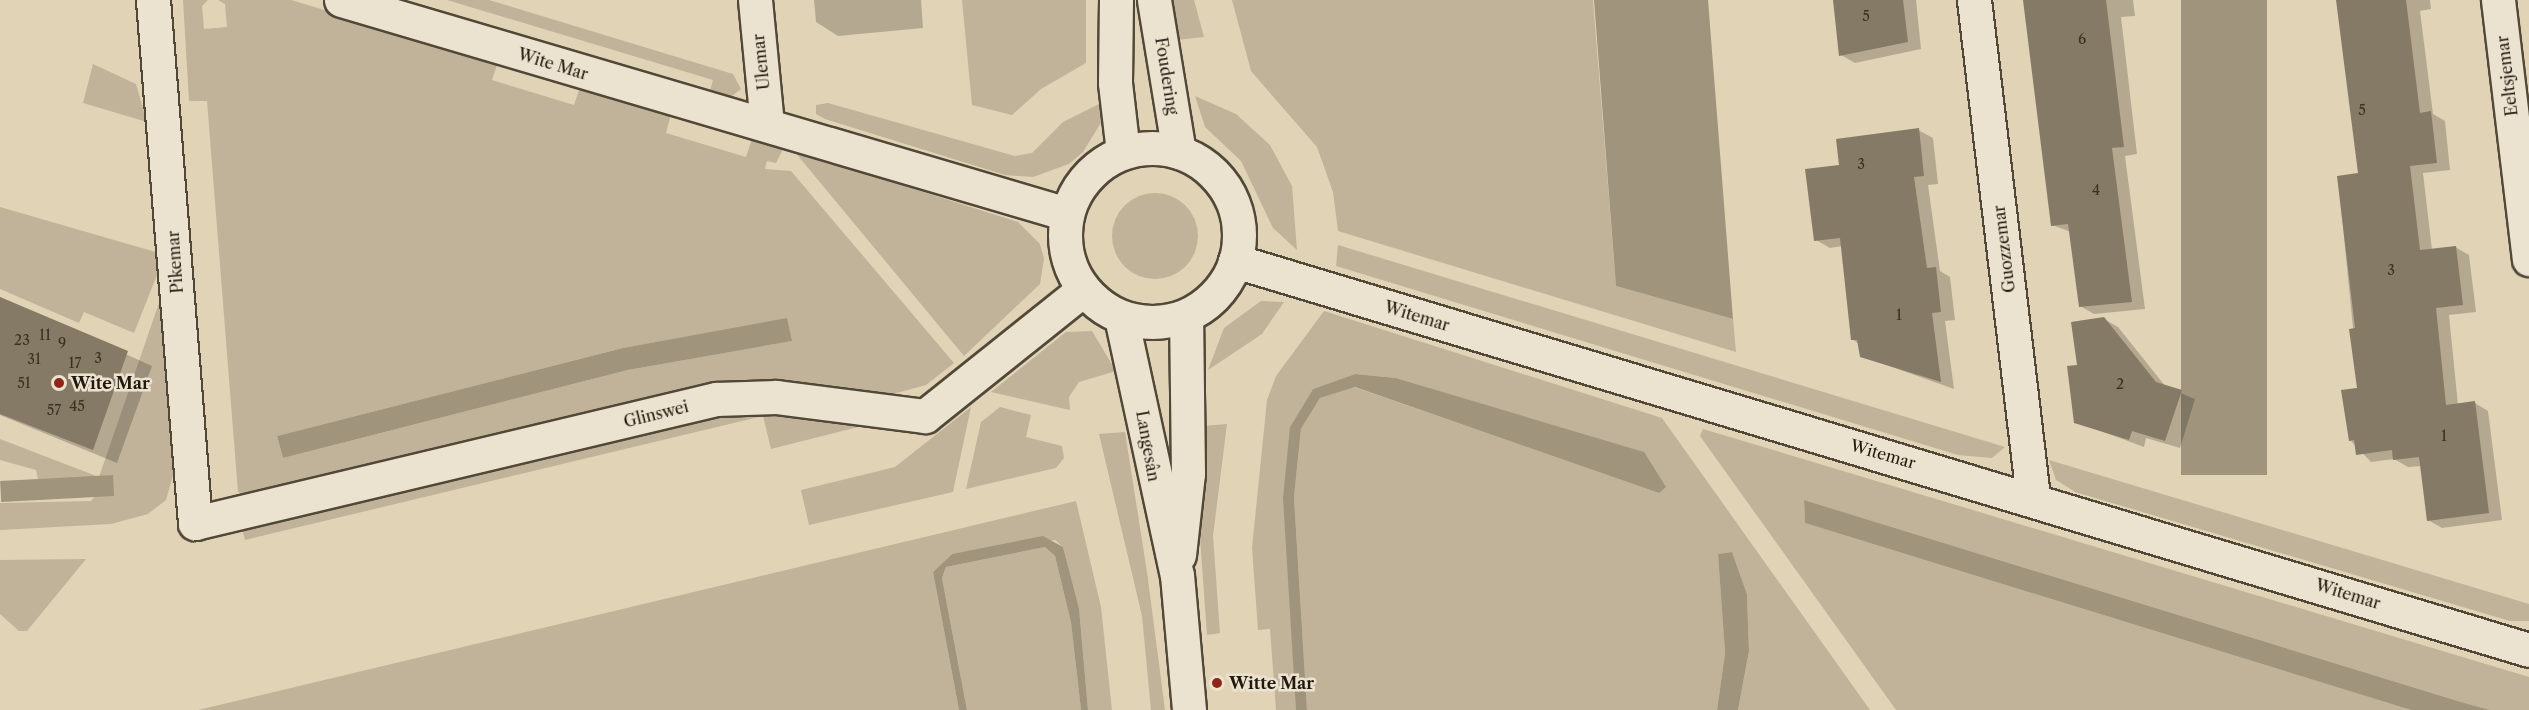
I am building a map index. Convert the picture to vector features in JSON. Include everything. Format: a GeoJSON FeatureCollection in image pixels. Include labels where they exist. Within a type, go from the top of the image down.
{"type":"FeatureCollection","features":[{"type":"Feature","properties":{"kind":"street","name":"Pikemar"},"geometry":{"type":"LineString","coordinates":[[153,0],[195,523]]}},
{"type":"Feature","properties":{"kind":"street","name":"Wite Mar"},"geometry":{"type":"LineString","coordinates":[[340,0],[1067,214]]}},
{"type":"Feature","properties":{"kind":"street","name":"Ulemar"},"geometry":{"type":"LineString","coordinates":[[755,0],[767,124]]}},
{"type":"Feature","properties":{"kind":"street"},"geometry":{"type":"LineString","coordinates":[[1116,0],[1115,83],[1123,153]]}},
{"type":"Feature","properties":{"kind":"street","name":"Foudering"},"geometry":{"type":"LineString","coordinates":[[1154,0],[1179,152]]}},
{"type":"Feature","properties":{"kind":"street","name":"Guozzemar"},"geometry":{"type":"LineString","coordinates":[[1974,0],[2033,497]]}},
{"type":"Feature","properties":{"kind":"street","name":"Eeltsjemar"},"geometry":{"type":"LineString","coordinates":[[2498,0],[2529,259]]}},
{"type":"Feature","properties":{"kind":"street"},"geometry":{"type":"LineString","coordinates":[[1160,148],[1179,152],[1222,183],[1235,207],[1235,261],[1219,290],[1186,316],[1154,323],[1121,318],[1083,290],[1070,266],[1067,214],[1078,188],[1098,166],[1123,153],[1160,148]]}},
{"type":"Feature","properties":{"kind":"street","name":"Witemar"},"geometry":{"type":"LineString","coordinates":[[1235,261],[2033,497],[2529,650]]}},
{"type":"Feature","properties":{"kind":"street","name":"Glinswei"},"geometry":{"type":"LineString","coordinates":[[195,523],[716,399],[776,397],[925,416],[1083,290]]}},
{"type":"Feature","properties":{"kind":"street","name":"Langesân"},"geometry":{"type":"LineString","coordinates":[[1177,575],[1188,474],[1186,316]]}},
{"type":"Feature","properties":{"kind":"street","name":"Langesân"},"geometry":{"type":"LineString","coordinates":[[1121,318],[1177,575],[1189,710]]}},
{"type":"Feature","properties":{"kind":"shaded area"},"geometry":{"type":"Polygon","coordinates":[[[183,0],[208,0],[202,6],[204,29],[227,27],[225,4],[218,0],[291,0],[498,62],[492,80],[574,105],[580,87],[671,114],[666,133],[746,157],[752,139],[783,149],[776,163],[767,161],[765,169],[791,171],[954,363],[926,385],[882,397],[779,384],[246,496],[238,492],[207,101],[189,101],[183,0]],[[787,319],[623,348],[277,436],[283,458],[628,370],[791,341],[787,319]]]}},
{"type":"Feature","properties":{"kind":"shaded area"},"geometry":{"type":"Polygon","coordinates":[[[447,0],[489,0],[733,74],[741,89],[728,99],[709,94],[713,80],[447,0]]]}},
{"type":"Feature","properties":{"kind":"shaded area"},"geometry":{"type":"Polygon","coordinates":[[[962,0],[1086,0],[1086,63],[1041,89],[1012,115],[972,105],[962,0]]]}},
{"type":"Feature","properties":{"kind":"shaded area"},"geometry":{"type":"Polygon","coordinates":[[[1171,0],[1194,0],[1204,37],[1177,40],[1171,0]]]}},
{"type":"Feature","properties":{"kind":"shaded area"},"geometry":{"type":"Polygon","coordinates":[[[1232,0],[1593,0],[1616,286],[1733,319],[1736,352],[1338,231],[1333,192],[1317,147],[1251,71],[1232,0]]]}},
{"type":"Feature","properties":{"kind":"shaded area"},"geometry":{"type":"Polygon","coordinates":[[[1594,0],[1708,0],[1733,319],[1616,286],[1594,0]]]}},
{"type":"Feature","properties":{"kind":"shaded area"},"geometry":{"type":"Polygon","coordinates":[[[2181,0],[2267,0],[2267,475],[2181,475],[2181,0]]]}},
{"type":"Feature","properties":{"kind":"shaded area"},"geometry":{"type":"Polygon","coordinates":[[[93,64],[136,84],[147,122],[83,103],[93,64]]]}},
{"type":"Feature","properties":{"kind":"shaded area"},"geometry":{"type":"Polygon","coordinates":[[[1195,96],[1236,114],[1270,145],[1292,186],[1297,250],[1273,228],[1241,161],[1205,127],[1195,96]]]}},
{"type":"Feature","properties":{"kind":"shaded area"},"geometry":{"type":"Polygon","coordinates":[[[1105,101],[1102,121],[1083,152],[1069,164],[1033,177],[1005,175],[825,119],[816,114],[816,105],[828,103],[1015,156],[1032,153],[1063,122],[1105,101]]]}},
{"type":"Feature","properties":{"kind":"shaded area"},"geometry":{"type":"Polygon","coordinates":[[[794,151],[1018,222],[1040,244],[1044,259],[1040,284],[964,356],[794,151]]]}},
{"type":"Feature","properties":{"kind":"shaded area"},"geometry":{"type":"Polygon","coordinates":[[[1155,193],[1179,200],[1191,212],[1198,236],[1191,260],[1179,272],[1155,279],[1131,272],[1119,260],[1112,236],[1119,212],[1131,200],[1155,193]]]}},
{"type":"Feature","properties":{"kind":"shaded area"},"geometry":{"type":"Polygon","coordinates":[[[0,207],[159,253],[159,270],[134,333],[84,312],[79,323],[0,289],[0,207]]]}},
{"type":"Feature","properties":{"kind":"shaded area"},"geometry":{"type":"Polygon","coordinates":[[[1338,245],[2005,447],[1992,458],[1958,455],[1336,266],[1338,245]]]}},
{"type":"Feature","properties":{"kind":"shaded area"},"geometry":{"type":"Polygon","coordinates":[[[160,300],[177,461],[166,500],[148,514],[111,524],[0,530],[0,503],[91,501],[113,475],[99,477],[160,300]]]}},
{"type":"Feature","properties":{"kind":"shaded area"},"geometry":{"type":"Polygon","coordinates":[[[1261,301],[1284,302],[1262,334],[1208,370],[1224,328],[1261,301]]]}},
{"type":"Feature","properties":{"kind":"shaded area"},"geometry":{"type":"Polygon","coordinates":[[[1324,311],[1662,418],[1870,710],[1738,710],[1749,651],[1747,594],[1732,552],[1718,554],[1725,653],[1717,710],[1307,710],[1294,497],[1301,429],[1320,398],[1354,387],[1659,493],[1643,452],[1396,378],[1355,374],[1313,389],[1290,427],[1296,710],[1276,710],[1270,629],[1258,630],[1252,548],[1267,400],[1276,376],[1324,311]]]}},
{"type":"Feature","properties":{"kind":"shaded area"},"geometry":{"type":"Polygon","coordinates":[[[787,318],[792,341],[628,370],[283,458],[277,436],[623,348],[787,318]]]}},
{"type":"Feature","properties":{"kind":"shaded area"},"geometry":{"type":"Polygon","coordinates":[[[1092,331],[1116,371],[1079,382],[1069,397],[1070,410],[991,392],[1066,332],[1092,331]]]}},
{"type":"Feature","properties":{"kind":"shaded area"},"geometry":{"type":"Polygon","coordinates":[[[1355,374],[1396,378],[1644,452],[1666,487],[1659,493],[1355,387],[1320,398],[1301,429],[1294,497],[1307,710],[1296,710],[1283,498],[1290,427],[1313,389],[1355,374]]]}},
{"type":"Feature","properties":{"kind":"shaded area"},"geometry":{"type":"Polygon","coordinates":[[[759,407],[866,425],[771,449],[763,416],[245,540],[241,525],[716,409],[759,407]]]}},
{"type":"Feature","properties":{"kind":"shaded area"},"geometry":{"type":"Polygon","coordinates":[[[971,407],[953,492],[809,525],[801,490],[895,467],[971,407]]]}},
{"type":"Feature","properties":{"kind":"shaded area"},"geometry":{"type":"Polygon","coordinates":[[[1000,407],[1031,415],[1026,437],[1062,446],[1064,458],[1056,468],[966,489],[981,422],[1000,407]]]}},
{"type":"Feature","properties":{"kind":"shaded area"},"geometry":{"type":"Polygon","coordinates":[[[1227,424],[1213,536],[1220,633],[1207,635],[1200,538],[1202,426],[1227,424]]]}},
{"type":"Feature","properties":{"kind":"shaded area"},"geometry":{"type":"Polygon","coordinates":[[[1703,429],[2529,677],[2529,710],[2490,710],[2461,702],[1804,500],[1805,523],[2411,710],[1896,710],[1700,436],[1703,429]]]}},
{"type":"Feature","properties":{"kind":"shaded area"},"geometry":{"type":"Polygon","coordinates":[[[1125,432],[1147,572],[1165,710],[1151,710],[1142,616],[1099,434],[1125,432]]]}},
{"type":"Feature","properties":{"kind":"shaded area"},"geometry":{"type":"Polygon","coordinates":[[[0,439],[98,477],[38,479],[36,470],[0,460],[0,439]]]}},
{"type":"Feature","properties":{"kind":"shaded area"},"geometry":{"type":"Polygon","coordinates":[[[2049,460],[2529,604],[2529,621],[2510,621],[2075,492],[2056,480],[2049,460]]]}},
{"type":"Feature","properties":{"kind":"shaded area"},"geometry":{"type":"Polygon","coordinates":[[[113,475],[114,496],[1,502],[0,481],[113,475]]]}},
{"type":"Feature","properties":{"kind":"shaded area"},"geometry":{"type":"Polygon","coordinates":[[[1804,500],[2490,710],[2411,710],[1805,523],[1804,500]]]}},
{"type":"Feature","properties":{"kind":"shaded area"},"geometry":{"type":"Polygon","coordinates":[[[1076,501],[1101,607],[1112,710],[1088,710],[1079,608],[1063,547],[1055,540],[952,554],[933,572],[959,710],[198,710],[1076,501]]]}},
{"type":"Feature","properties":{"kind":"shaded area"},"geometry":{"type":"Polygon","coordinates":[[[1043,536],[1063,547],[1079,608],[1088,710],[1081,710],[1071,622],[1055,556],[1045,547],[946,567],[942,578],[967,710],[959,710],[933,572],[952,554],[1043,536]]]}},
{"type":"Feature","properties":{"kind":"shaded area"},"geometry":{"type":"Polygon","coordinates":[[[1045,547],[1055,556],[1071,621],[1081,710],[967,710],[942,578],[946,567],[1045,547]]]}},
{"type":"Feature","properties":{"kind":"shaded area"},"geometry":{"type":"Polygon","coordinates":[[[1732,552],[1747,594],[1749,651],[1738,710],[1717,710],[1725,653],[1718,554],[1732,552]]]}},
{"type":"Feature","properties":{"kind":"shaded area"},"geometry":{"type":"Polygon","coordinates":[[[86,559],[27,631],[19,631],[0,614],[0,560],[86,559]]]}},
{"type":"Feature","properties":{"kind":"building"},"geometry":{"type":"Polygon","coordinates":[[[1833,0],[1903,0],[1908,42],[1839,56],[1833,0]]]}},
{"type":"Feature","properties":{"kind":"building"},"geometry":{"type":"Polygon","coordinates":[[[2023,0],[2106,0],[2124,147],[2112,148],[2132,302],[2079,307],[2068,224],[2051,226],[2023,0]]]}},
{"type":"Feature","properties":{"kind":"building"},"geometry":{"type":"Polygon","coordinates":[[[2336,0],[2406,0],[2420,113],[2431,111],[2437,163],[2410,166],[2420,250],[2456,246],[2463,305],[2436,308],[2446,405],[2475,401],[2489,513],[2427,521],[2419,457],[2393,460],[2392,450],[2356,455],[2354,440],[2349,441],[2341,390],[2357,388],[2349,329],[2355,328],[2337,176],[2358,173],[2336,0]]]}},
{"type":"Feature","properties":{"kind":"building"},"geometry":{"type":"Polygon","coordinates":[[[1919,128],[1924,176],[1914,177],[1927,268],[1936,267],[1941,312],[1932,313],[1941,382],[1860,357],[1857,340],[1851,340],[1840,238],[1814,241],[1805,169],[1839,165],[1836,139],[1919,128]]]}},
{"type":"Feature","properties":{"kind":"building","name":"Wite Mar"},"geometry":{"type":"Polygon","coordinates":[[[0,297],[128,351],[93,450],[0,414],[0,297]]]}},
{"type":"Feature","properties":{"kind":"building"},"geometry":{"type":"Polygon","coordinates":[[[2104,317],[2156,382],[2182,390],[2165,441],[2132,431],[2129,440],[2074,423],[2067,366],[2077,365],[2071,322],[2104,317]]]}},
{"type":"Feature","properties":{"kind":"place","name":"Wite Mar"},"geometry":{"type":"Point","coordinates":[59,383]}},
{"type":"Feature","properties":{"kind":"place","name":"Witte Mar"},"geometry":{"type":"Point","coordinates":[1217,683]}}]}
